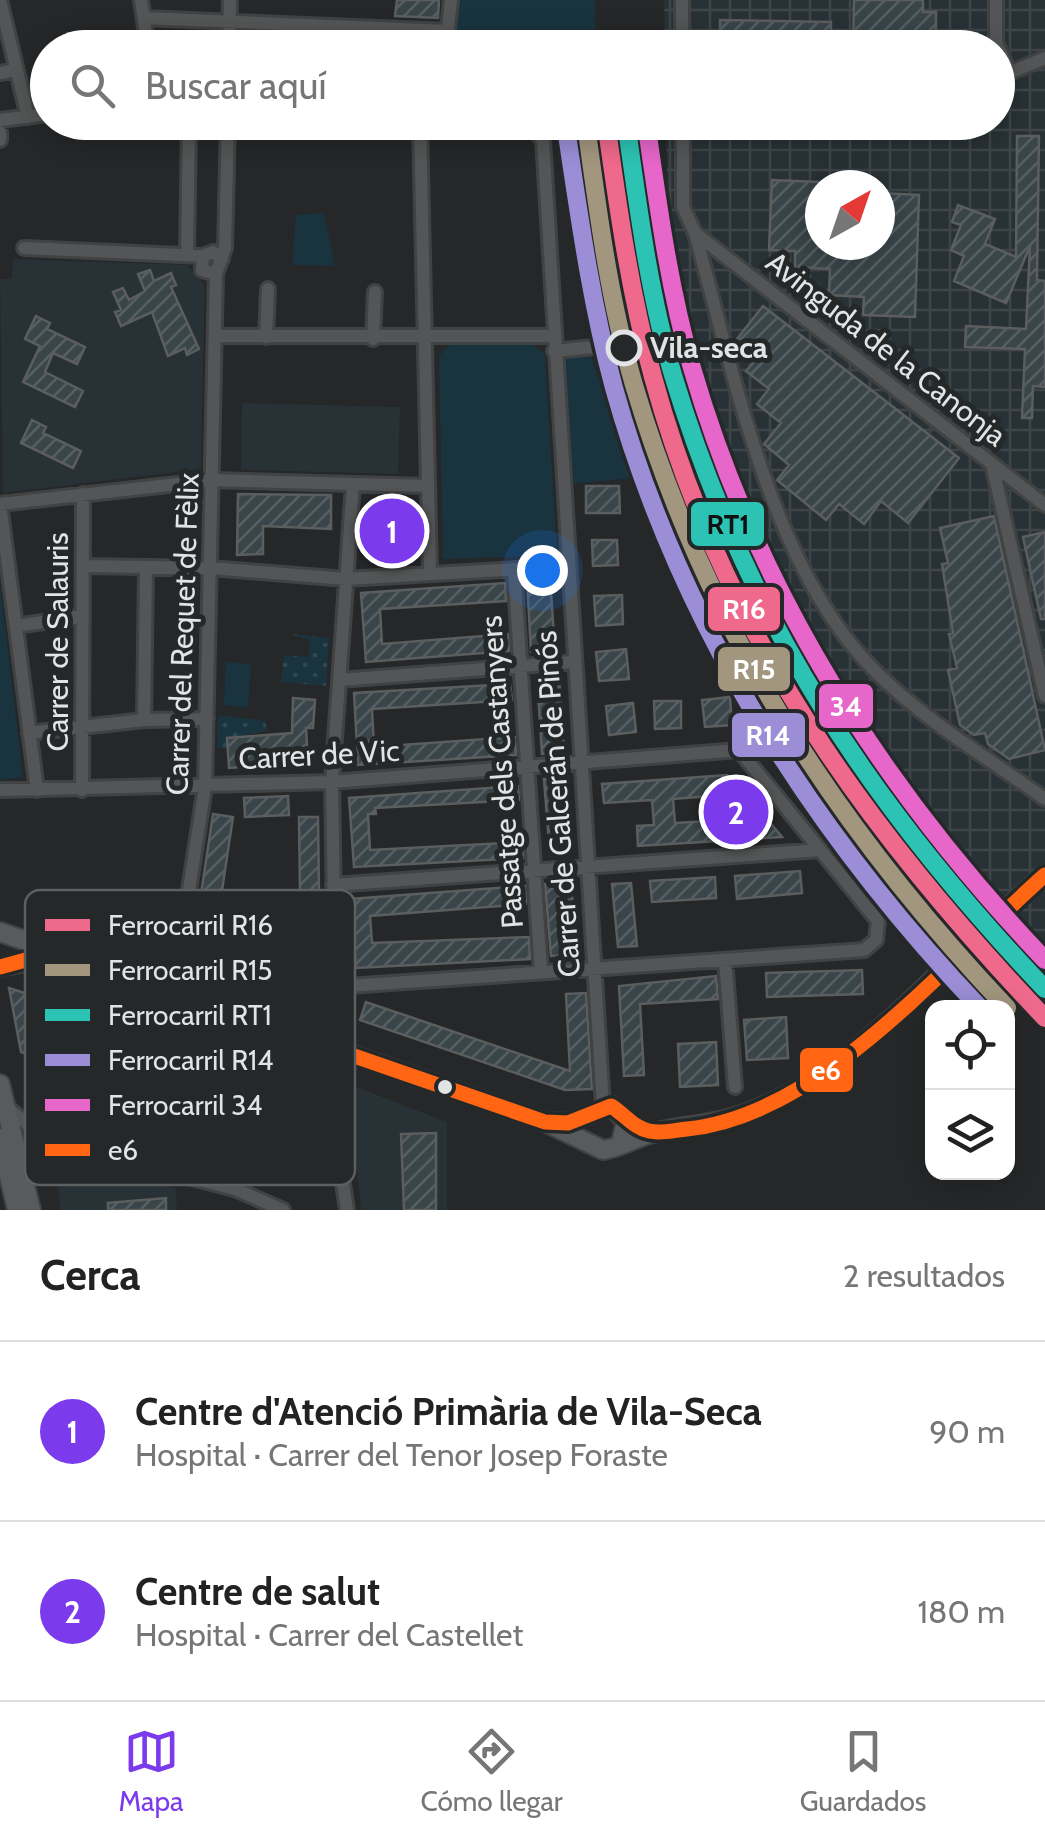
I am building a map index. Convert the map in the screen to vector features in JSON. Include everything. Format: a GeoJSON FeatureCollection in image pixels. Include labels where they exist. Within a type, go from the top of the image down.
{"type":"FeatureCollection","features":[{"type":"Feature","properties":{"kind":"street"},"geometry":{"type":"LineString","coordinates":[[0,0],[28,117],[0,120]]}},
{"type":"Feature","properties":{"kind":"street"},"geometry":{"type":"LineString","coordinates":[[141,0],[146,30]]}},
{"type":"Feature","properties":{"kind":"street"},"geometry":{"type":"LineString","coordinates":[[230,0],[230,30]]}},
{"type":"Feature","properties":{"kind":"street"},"geometry":{"type":"LineString","coordinates":[[448,30],[450,0]]}},
{"type":"Feature","properties":{"kind":"street"},"geometry":{"type":"LineString","coordinates":[[682,0],[682,30]]}},
{"type":"Feature","properties":{"kind":"street"},"geometry":{"type":"LineString","coordinates":[[996,0],[996,30]]}},
{"type":"Feature","properties":{"kind":"street"},"geometry":{"type":"LineString","coordinates":[[144,18],[230,18],[417,30]]}},
{"type":"Feature","properties":{"kind":"street"},"geometry":{"type":"LineString","coordinates":[[1015,71],[1045,58]]}},
{"type":"Feature","properties":{"kind":"street"},"geometry":{"type":"LineString","coordinates":[[0,72],[15,70]]}},
{"type":"Feature","properties":{"kind":"street"},"geometry":{"type":"LineString","coordinates":[[0,132],[0,140]]}},
{"type":"Feature","properties":{"kind":"street"},"geometry":{"type":"LineString","coordinates":[[187,255],[189,140]]}},
{"type":"Feature","properties":{"kind":"street"},"geometry":{"type":"LineString","coordinates":[[204,256],[202,270],[216,274],[222,259],[227,140]]}},
{"type":"Feature","properties":{"kind":"street"},"geometry":{"type":"LineString","coordinates":[[420,140],[430,574]]}},
{"type":"Feature","properties":{"kind":"street","name":"Carrer de Galcerán de Pinós"},"geometry":{"type":"LineString","coordinates":[[543,140],[603,1106]]}},
{"type":"Feature","properties":{"kind":"street"},"geometry":{"type":"LineString","coordinates":[[682,140],[683,207],[696,233],[776,512],[838,624],[865,660],[908,701],[1045,799]]}},
{"type":"Feature","properties":{"kind":"street","name":"Avinguda de la Canonja"},"geometry":{"type":"LineString","coordinates":[[696,233],[1045,506]]}},
{"type":"Feature","properties":{"kind":"street"},"geometry":{"type":"LineString","coordinates":[[24,248],[204,256],[214,252],[222,259]]}},
{"type":"Feature","properties":{"kind":"street"},"geometry":{"type":"LineString","coordinates":[[713,296],[713,282],[720,271],[732,267],[744,270]]}},
{"type":"Feature","properties":{"kind":"street","name":"Carrer del Requet de Fèlix"},"geometry":{"type":"LineString","coordinates":[[189,890],[205,787],[216,274]]}},
{"type":"Feature","properties":{"kind":"street"},"geometry":{"type":"LineString","coordinates":[[266,337],[268,289]]}},
{"type":"Feature","properties":{"kind":"street"},"geometry":{"type":"LineString","coordinates":[[373,339],[375,292]]}},
{"type":"Feature","properties":{"kind":"street"},"geometry":{"type":"LineString","coordinates":[[217,336],[425,340],[553,336]]}},
{"type":"Feature","properties":{"kind":"street"},"geometry":{"type":"LineString","coordinates":[[554,351],[594,347]]}},
{"type":"Feature","properties":{"kind":"street"},"geometry":{"type":"LineString","coordinates":[[992,464],[1045,696]]}},
{"type":"Feature","properties":{"kind":"street"},"geometry":{"type":"LineString","coordinates":[[38,790],[0,504],[213,480],[428,486]]}},
{"type":"Feature","properties":{"kind":"street"},"geometry":{"type":"LineString","coordinates":[[334,890],[332,782],[352,484]]}},
{"type":"Feature","properties":{"kind":"street","name":"Carrer de Salauris"},"geometry":{"type":"LineString","coordinates":[[82,494],[82,790]]}},
{"type":"Feature","properties":{"kind":"street"},"geometry":{"type":"LineString","coordinates":[[82,566],[211,568],[346,580],[568,566]]}},
{"type":"Feature","properties":{"kind":"street"},"geometry":{"type":"LineString","coordinates":[[144,720],[146,567]]}},
{"type":"Feature","properties":{"kind":"street","name":"Passatge dels Castanyers"},"geometry":{"type":"LineString","coordinates":[[514,569],[541,972]]}},
{"type":"Feature","properties":{"kind":"street"},"geometry":{"type":"LineString","coordinates":[[16,626],[82,616]]}},
{"type":"Feature","properties":{"kind":"street"},"geometry":{"type":"LineString","coordinates":[[339,680],[574,662]]}},
{"type":"Feature","properties":{"kind":"street"},"geometry":{"type":"LineString","coordinates":[[29,733],[144,720],[207,719]]}},
{"type":"Feature","properties":{"kind":"street","name":"Carrer de Vic"},"geometry":{"type":"LineString","coordinates":[[0,790],[332,782],[739,750],[820,850]]}},
{"type":"Feature","properties":{"kind":"street"},"geometry":{"type":"LineString","coordinates":[[334,885],[820,850],[878,921],[876,940],[864,950],[355,985]]}},
{"type":"Feature","properties":{"kind":"street"},"geometry":{"type":"LineString","coordinates":[[355,1056],[545,1122],[603,1150],[654,1132],[700,1127],[749,1113],[794,1092],[879,1026],[1045,875]]}},
{"type":"Feature","properties":{"kind":"street"},"geometry":{"type":"LineString","coordinates":[[0,932],[25,941]]}},
{"type":"Feature","properties":{"kind":"street"},"geometry":{"type":"LineString","coordinates":[[725,960],[736,1086]]}},
{"type":"Feature","properties":{"kind":"street"},"geometry":{"type":"LineString","coordinates":[[0,968],[25,961]]}},
{"type":"Feature","properties":{"kind":"street"},"geometry":{"type":"LineString","coordinates":[[0,1084],[26,1209]]}},
{"type":"Feature","properties":{"kind":"street"},"geometry":{"type":"LineString","coordinates":[[5,1105],[25,1122]]}},
{"type":"Feature","properties":{"kind":"street"},"geometry":{"type":"LineString","coordinates":[[545,1122],[586,1117],[603,1106],[618,1109],[626,1121],[654,1132]]}},
{"type":"Feature","properties":{"kind":"street"},"geometry":{"type":"LineString","coordinates":[[586,1117],[587,1140]]}},
{"type":"Feature","properties":{"kind":"street"},"geometry":{"type":"LineString","coordinates":[[621,1143],[626,1121]]}},
{"type":"Feature","properties":{"kind":"street"},"geometry":{"type":"LineString","coordinates":[[0,1143],[26,1209]]}},
{"type":"Feature","properties":{"kind":"street"},"geometry":{"type":"LineString","coordinates":[[25,1157],[25,1184]]}},
{"type":"Feature","properties":{"kind":"street"},"geometry":{"type":"LineString","coordinates":[[217,1185],[283,1210]]}},
{"type":"Feature","properties":{"kind":"street"},"geometry":{"type":"LineString","coordinates":[[343,1185],[347,1210]]}},
{"type":"Feature","properties":{"kind":"shaded area"},"geometry":{"type":"Polygon","coordinates":[[[459,0],[595,0],[595,30],[456,30],[459,0]]]}},
{"type":"Feature","properties":{"kind":"shaded area"},"geometry":{"type":"Polygon","coordinates":[[[664,0],[1045,0],[1045,987],[969,913],[866,770],[763,585],[686,314],[668,220],[666,140],[1015,140],[1015,30],[665,30],[664,0]]]}},
{"type":"Feature","properties":{"kind":"shaded area"},"geometry":{"type":"Polygon","coordinates":[[[324,213],[335,266],[292,265],[296,215],[324,213]]]}},
{"type":"Feature","properties":{"kind":"shaded area"},"geometry":{"type":"Polygon","coordinates":[[[13,259],[187,265],[205,286],[201,469],[3,493],[0,279],[12,279],[13,259]]]}},
{"type":"Feature","properties":{"kind":"shaded area"},"geometry":{"type":"Polygon","coordinates":[[[701,311],[709,369],[687,371],[674,320],[701,311]]]}},
{"type":"Feature","properties":{"kind":"shaded area"},"geometry":{"type":"Polygon","coordinates":[[[452,342],[530,342],[545,355],[557,555],[443,559],[439,356],[452,342]]]}},
{"type":"Feature","properties":{"kind":"shaded area"},"geometry":{"type":"Polygon","coordinates":[[[588,347],[632,478],[574,484],[562,350],[588,347]]]}},
{"type":"Feature","properties":{"kind":"shaded area"},"geometry":{"type":"Polygon","coordinates":[[[242,403],[400,407],[398,474],[241,470],[242,403]]]}},
{"type":"Feature","properties":{"kind":"shaded area"},"geometry":{"type":"Polygon","coordinates":[[[409,497],[411,536],[419,536],[420,553],[391,555],[391,564],[375,565],[366,511],[393,509],[393,498],[409,497]]]}},
{"type":"Feature","properties":{"kind":"shaded area"},"geometry":{"type":"Polygon","coordinates":[[[0,584],[23,777],[0,780],[0,584]]]}},
{"type":"Feature","properties":{"kind":"shaded area"},"geometry":{"type":"Polygon","coordinates":[[[291,634],[329,638],[326,686],[281,682],[284,655],[308,657],[310,640],[291,634]]]}},
{"type":"Feature","properties":{"kind":"shaded area"},"geometry":{"type":"Polygon","coordinates":[[[226,662],[251,664],[248,708],[224,705],[226,662]]]}},
{"type":"Feature","properties":{"kind":"shaded area"},"geometry":{"type":"Polygon","coordinates":[[[218,715],[265,721],[267,731],[228,738],[228,749],[217,748],[218,715]]]}},
{"type":"Feature","properties":{"kind":"shaded area"},"geometry":{"type":"Polygon","coordinates":[[[359,1088],[447,1122],[447,1210],[361,1210],[355,1152],[355,1090],[359,1088]]]}},
{"type":"Feature","properties":{"kind":"shaded area"},"geometry":{"type":"Polygon","coordinates":[[[58,1185],[176,1188],[177,1210],[60,1210],[58,1185]]]}},
{"type":"Feature","properties":{"kind":"building"},"geometry":{"type":"Polygon","coordinates":[[[397,0],[439,0],[438,18],[395,16],[397,0]]]}},
{"type":"Feature","properties":{"kind":"building"},"geometry":{"type":"Polygon","coordinates":[[[854,0],[923,0],[923,12],[936,12],[936,30],[853,30],[854,0]]]}},
{"type":"Feature","properties":{"kind":"building"},"geometry":{"type":"Polygon","coordinates":[[[720,20],[831,22],[831,30],[720,30],[720,20]]]}},
{"type":"Feature","properties":{"kind":"building"},"geometry":{"type":"Polygon","coordinates":[[[1017,136],[1039,136],[1037,280],[1045,281],[1045,387],[1033,386],[1032,418],[1022,418],[1025,349],[965,347],[966,326],[1026,329],[1030,246],[1006,303],[954,281],[964,256],[951,250],[961,225],[952,222],[958,205],[995,219],[985,244],[1016,257],[1017,136]]]}},
{"type":"Feature","properties":{"kind":"building"},"geometry":{"type":"Polygon","coordinates":[[[772,180],[805,181],[805,260],[895,260],[895,194],[919,195],[915,317],[863,315],[864,297],[829,295],[830,269],[795,267],[795,251],[769,250],[772,180]]]}},
{"type":"Feature","properties":{"kind":"building"},"geometry":{"type":"Polygon","coordinates":[[[150,270],[154,281],[171,273],[176,285],[171,287],[199,349],[187,355],[185,348],[168,356],[152,312],[121,326],[115,312],[121,310],[113,292],[123,288],[129,300],[145,291],[138,274],[150,270]]]}},
{"type":"Feature","properties":{"kind":"building"},"geometry":{"type":"Polygon","coordinates":[[[763,306],[959,458],[908,523],[881,501],[864,524],[839,504],[826,520],[777,480],[789,465],[764,444],[781,423],[757,404],[769,389],[746,371],[759,356],[737,339],[763,306]]]}},
{"type":"Feature","properties":{"kind":"building"},"geometry":{"type":"Polygon","coordinates":[[[36,316],[50,323],[47,329],[85,347],[77,364],[53,353],[45,372],[83,391],[75,407],[23,382],[40,346],[25,339],[36,316]]]}},
{"type":"Feature","properties":{"kind":"building"},"geometry":{"type":"Polygon","coordinates":[[[618,326],[629,369],[619,362],[608,363],[602,328],[618,326]]]}},
{"type":"Feature","properties":{"kind":"building"},"geometry":{"type":"Polygon","coordinates":[[[32,420],[46,427],[43,433],[81,451],[73,468],[21,443],[32,420]]]}},
{"type":"Feature","properties":{"kind":"building"},"geometry":{"type":"Polygon","coordinates":[[[586,486],[619,486],[620,513],[586,513],[586,486]]]}},
{"type":"Feature","properties":{"kind":"building"},"geometry":{"type":"Polygon","coordinates":[[[238,494],[331,495],[331,529],[263,526],[263,554],[237,555],[238,494]]]}},
{"type":"Feature","properties":{"kind":"building"},"geometry":{"type":"Polygon","coordinates":[[[994,516],[1045,750],[1009,759],[988,744],[985,733],[974,735],[960,725],[948,670],[957,668],[949,634],[953,633],[942,564],[948,563],[940,528],[994,516]]]}},
{"type":"Feature","properties":{"kind":"building"},"geometry":{"type":"Polygon","coordinates":[[[1045,532],[1045,619],[1041,619],[1023,537],[1045,532]]]}},
{"type":"Feature","properties":{"kind":"building"},"geometry":{"type":"Polygon","coordinates":[[[592,540],[617,540],[618,565],[593,566],[592,540]]]}},
{"type":"Feature","properties":{"kind":"building"},"geometry":{"type":"Polygon","coordinates":[[[550,578],[555,650],[531,652],[527,579],[550,578]]]}},
{"type":"Feature","properties":{"kind":"building"},"geometry":{"type":"Polygon","coordinates":[[[505,583],[506,601],[380,609],[382,644],[508,634],[509,651],[366,662],[361,593],[505,583]]]}},
{"type":"Feature","properties":{"kind":"building"},"geometry":{"type":"Polygon","coordinates":[[[622,595],[623,624],[596,626],[594,596],[622,595]]]}},
{"type":"Feature","properties":{"kind":"building"},"geometry":{"type":"Polygon","coordinates":[[[626,649],[629,679],[599,681],[596,652],[626,649]]]}},
{"type":"Feature","properties":{"kind":"building"},"geometry":{"type":"Polygon","coordinates":[[[559,675],[564,752],[542,754],[537,676],[559,675]]]}},
{"type":"Feature","properties":{"kind":"building"},"geometry":{"type":"Polygon","coordinates":[[[510,684],[512,700],[372,709],[374,747],[515,737],[516,755],[358,765],[354,693],[510,684]]]}},
{"type":"Feature","properties":{"kind":"building"},"geometry":{"type":"Polygon","coordinates":[[[730,697],[732,725],[705,727],[702,700],[730,697]]]}},
{"type":"Feature","properties":{"kind":"building"},"geometry":{"type":"Polygon","coordinates":[[[293,698],[315,700],[313,728],[306,728],[308,762],[229,768],[227,738],[292,733],[293,698]]]}},
{"type":"Feature","properties":{"kind":"building"},"geometry":{"type":"Polygon","coordinates":[[[654,701],[681,701],[681,728],[655,729],[654,701]]]}},
{"type":"Feature","properties":{"kind":"building"},"geometry":{"type":"Polygon","coordinates":[[[633,703],[636,732],[609,735],[606,706],[633,703]]]}},
{"type":"Feature","properties":{"kind":"building"},"geometry":{"type":"Polygon","coordinates":[[[727,775],[728,782],[736,782],[782,837],[638,846],[637,826],[654,825],[652,800],[604,803],[602,784],[727,775]],[[710,796],[673,799],[675,823],[711,821],[710,796]]]}},
{"type":"Feature","properties":{"kind":"building"},"geometry":{"type":"Polygon","coordinates":[[[563,778],[569,853],[550,855],[544,779],[563,778]]]}},
{"type":"Feature","properties":{"kind":"building"},"geometry":{"type":"Polygon","coordinates":[[[518,786],[519,800],[375,808],[376,814],[368,814],[370,850],[522,842],[523,858],[354,867],[349,798],[518,786]]]}},
{"type":"Feature","properties":{"kind":"building"},"geometry":{"type":"Polygon","coordinates":[[[288,796],[289,815],[245,817],[244,798],[288,796]]]}},
{"type":"Feature","properties":{"kind":"building"},"geometry":{"type":"Polygon","coordinates":[[[213,814],[233,817],[222,890],[202,890],[213,814]]]}},
{"type":"Feature","properties":{"kind":"building"},"geometry":{"type":"Polygon","coordinates":[[[299,817],[318,817],[319,890],[300,890],[299,817]]]}},
{"type":"Feature","properties":{"kind":"building"},"geometry":{"type":"Polygon","coordinates":[[[800,871],[802,893],[737,899],[735,876],[800,871]]]}},
{"type":"Feature","properties":{"kind":"building"},"geometry":{"type":"Polygon","coordinates":[[[715,877],[716,898],[652,902],[650,881],[715,877]]]}},
{"type":"Feature","properties":{"kind":"building"},"geometry":{"type":"Polygon","coordinates":[[[571,879],[576,955],[551,956],[545,884],[571,879]]]}},
{"type":"Feature","properties":{"kind":"building"},"geometry":{"type":"Polygon","coordinates":[[[631,883],[637,946],[618,947],[612,884],[631,883]]]}},
{"type":"Feature","properties":{"kind":"building"},"geometry":{"type":"Polygon","coordinates":[[[525,886],[526,904],[370,916],[372,943],[529,937],[530,959],[356,968],[355,899],[525,886]]]}},
{"type":"Feature","properties":{"kind":"building"},"geometry":{"type":"Polygon","coordinates":[[[862,970],[863,994],[767,997],[766,973],[862,970]]]}},
{"type":"Feature","properties":{"kind":"building"},"geometry":{"type":"Polygon","coordinates":[[[716,976],[718,999],[640,1004],[644,1075],[624,1076],[619,986],[716,976]]]}},
{"type":"Feature","properties":{"kind":"building"},"geometry":{"type":"Polygon","coordinates":[[[9,988],[25,993],[25,1053],[21,1052],[9,988]]]}},
{"type":"Feature","properties":{"kind":"building"},"geometry":{"type":"Polygon","coordinates":[[[586,993],[592,1089],[565,1090],[360,1020],[366,1002],[570,1071],[566,994],[586,993]]]}},
{"type":"Feature","properties":{"kind":"building"},"geometry":{"type":"Polygon","coordinates":[[[786,1017],[788,1058],[747,1060],[744,1020],[786,1017]]]}},
{"type":"Feature","properties":{"kind":"building"},"geometry":{"type":"Polygon","coordinates":[[[716,1042],[718,1085],[680,1087],[678,1044],[716,1042]]]}},
{"type":"Feature","properties":{"kind":"building"},"geometry":{"type":"Polygon","coordinates":[[[436,1133],[436,1210],[404,1210],[401,1134],[436,1133]]]}},
{"type":"Feature","properties":{"kind":"building"},"geometry":{"type":"Polygon","coordinates":[[[166,1198],[166,1210],[108,1210],[108,1203],[166,1198]]]}},
{"type":"Feature","properties":{"kind":"rail line","name":"R14"},"geometry":{"type":"LineString","coordinates":[[568,140],[592,291],[614,388],[675,560],[759,720],[808,796],[861,870],[973,1000]]}},
{"type":"Feature","properties":{"kind":"rail line","name":"R15"},"geometry":{"type":"LineString","coordinates":[[588,140],[605,256],[625,353],[664,474],[698,559],[738,641],[832,795],[944,939],[1000,1000]]}},
{"type":"Feature","properties":{"kind":"rail line","name":"R16"},"geometry":{"type":"LineString","coordinates":[[609,140],[625,250],[653,377],[683,470],[718,559],[760,642],[860,800],[979,947],[1045,1018]]}},
{"type":"Feature","properties":{"kind":"rail line","name":"RT1"},"geometry":{"type":"LineString","coordinates":[[629,140],[645,250],[673,375],[703,464],[777,629],[870,779],[923,850],[1045,989]]}},
{"type":"Feature","properties":{"kind":"rail line","name":"34"},"geometry":{"type":"LineString","coordinates":[[649,140],[684,338],[719,452],[752,532],[832,685],[880,758],[931,828],[1045,960]]}},
{"type":"Feature","properties":{"kind":"transit line","name":"e6"},"geometry":{"type":"LineString","coordinates":[[355,1056],[545,1122],[568,1123],[611,1106],[649,1131],[687,1129],[738,1118],[787,1096],[881,1029],[1045,875]]}},
{"type":"Feature","properties":{"kind":"transit line","name":"e6"},"geometry":{"type":"LineString","coordinates":[[0,967],[25,960]]}},
{"type":"Feature","properties":{"kind":"place","name":"Vila-seca"},"geometry":{"type":"Point","coordinates":[624,348]}},
{"type":"Feature","properties":{"kind":"place","name":"Centre d'Atenció Primària de Vila-Seca"},"geometry":{"type":"Point","coordinates":[392,531]}},
{"type":"Feature","properties":{"kind":"place","name":"Centre de salut"},"geometry":{"type":"Point","coordinates":[736,812]}}]}
